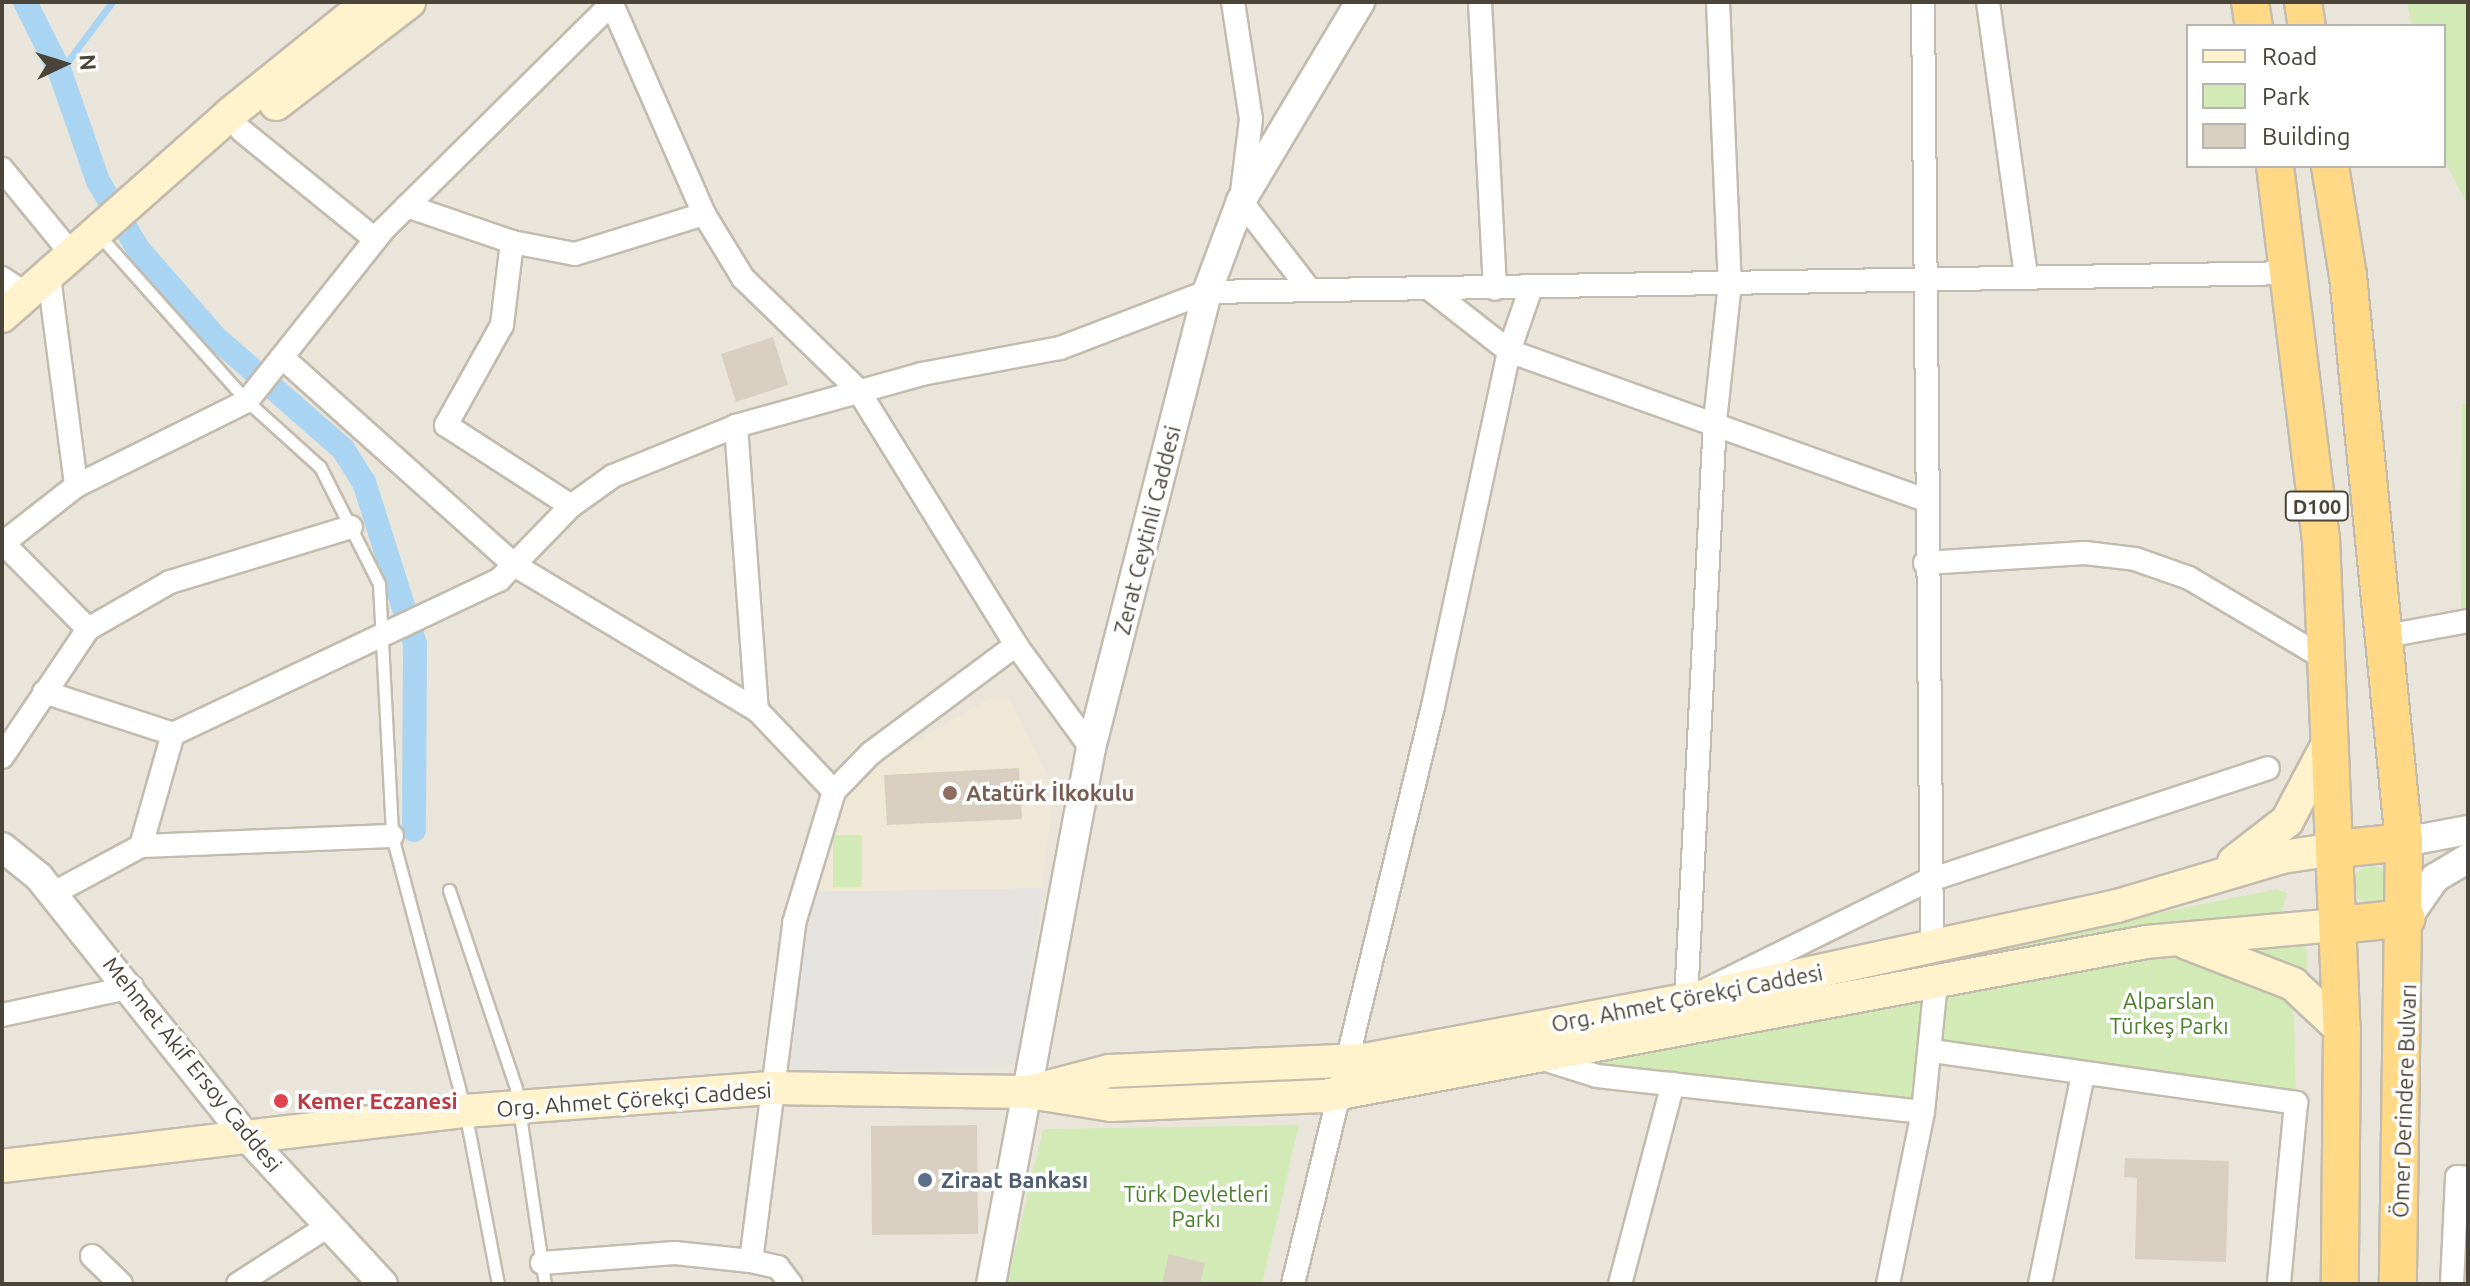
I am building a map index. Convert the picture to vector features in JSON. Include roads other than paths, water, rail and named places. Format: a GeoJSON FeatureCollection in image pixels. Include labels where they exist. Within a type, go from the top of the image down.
{"type":"FeatureCollection","features":[{"type":"Feature","properties":{"kind":"highway"},"geometry":{"type":"LineString","coordinates":[[2250,2],[2254,24]]}},
{"type":"Feature","properties":{"kind":"highway"},"geometry":{"type":"LineString","coordinates":[[2303,2],[2307,24]]}},
{"type":"Feature","properties":{"kind":"highway","name":"D100"},"geometry":{"type":"LineString","coordinates":[[2275,168],[2292,273],[2327,660],[2342,1030],[2340,1284]]}},
{"type":"Feature","properties":{"kind":"highway","name":"D100"},"geometry":{"type":"LineString","coordinates":[[2330,168],[2348,276],[2381,637],[2404,842],[2407,918]]}},
{"type":"Feature","properties":{"kind":"highway"},"geometry":{"type":"LineString","coordinates":[[2336,849],[2404,842]]}},
{"type":"Feature","properties":{"kind":"highway"},"geometry":{"type":"LineString","coordinates":[[2338,925],[2407,918]]}},
{"type":"Feature","properties":{"kind":"highway","name":"Ömer Derindere Bulvarı"},"geometry":{"type":"LineString","coordinates":[[2398,1284],[2407,918]]}},
{"type":"Feature","properties":{"kind":"main road"},"geometry":{"type":"LineString","coordinates":[[2,316],[13,285],[59,260],[369,2]]}},
{"type":"Feature","properties":{"kind":"main road"},"geometry":{"type":"LineString","coordinates":[[140,195],[242,131],[409,2]]}},
{"type":"Feature","properties":{"kind":"main road"},"geometry":{"type":"LineString","coordinates":[[2178,890],[2274,834],[2310,787],[2330,739]]}},
{"type":"Feature","properties":{"kind":"main road","name":"Org. Ahmet Çörekçi Caddesi"},"geometry":{"type":"LineString","coordinates":[[2,1166],[465,1111],[770,1088],[1029,1092],[1111,1105],[1340,1094],[1537,1043],[1686,1000],[1932,948],[2178,890],[2282,857],[2336,849]]}},
{"type":"Feature","properties":{"kind":"main road","name":"Org. Ahmet Çörekçi Caddesi"},"geometry":{"type":"LineString","coordinates":[[1029,1092],[1109,1071],[1347,1062],[1537,1043],[1936,981],[2172,938],[2338,925]]}},
{"type":"Feature","properties":{"kind":"main road","name":"Org. Ahmet Çörekçi Caddesi"},"geometry":{"type":"LineString","coordinates":[[2172,938],[2270,971],[2310,996],[2342,1030]]}},
{"type":"Feature","properties":{"kind":"street"},"geometry":{"type":"LineString","coordinates":[[1233,2],[1251,119],[1241,201],[1306,285]]}},
{"type":"Feature","properties":{"kind":"street","name":"Zerat Ceytinli Caddesi"},"geometry":{"type":"LineString","coordinates":[[991,1284],[1091,748],[1207,292],[1241,201],[1360,2]]}},
{"type":"Feature","properties":{"kind":"street"},"geometry":{"type":"LineString","coordinates":[[1480,2],[1495,289]]}},
{"type":"Feature","properties":{"kind":"street"},"geometry":{"type":"LineString","coordinates":[[1718,2],[1730,283],[1715,420],[1686,1000],[1927,881],[2268,768]]}},
{"type":"Feature","properties":{"kind":"street"},"geometry":{"type":"LineString","coordinates":[[1923,2],[1927,881],[1932,948]]}},
{"type":"Feature","properties":{"kind":"street"},"geometry":{"type":"LineString","coordinates":[[1988,2],[2026,275]]}},
{"type":"Feature","properties":{"kind":"street"},"geometry":{"type":"LineString","coordinates":[[88,629],[2,544],[76,486],[247,401],[375,239],[611,3],[704,214],[766,304],[858,390],[1016,645],[1091,748]]}},
{"type":"Feature","properties":{"kind":"street"},"geometry":{"type":"LineString","coordinates":[[242,131],[375,239]]}},
{"type":"Feature","properties":{"kind":"street"},"geometry":{"type":"LineString","coordinates":[[2,169],[59,260],[76,486]]}},
{"type":"Feature","properties":{"kind":"street"},"geometry":{"type":"LineString","coordinates":[[407,206],[512,242],[575,254],[704,214]]}},
{"type":"Feature","properties":{"kind":"street"},"geometry":{"type":"LineString","coordinates":[[512,242],[502,325],[446,425],[571,506]]}},
{"type":"Feature","properties":{"kind":"street"},"geometry":{"type":"LineString","coordinates":[[44,692],[173,734],[516,566],[571,506],[624,471],[736,426],[858,390],[1052,351],[1207,292],[1306,285],[1431,290],[1926,275],[2292,273]]}},
{"type":"Feature","properties":{"kind":"street"},"geometry":{"type":"LineString","coordinates":[[1293,1284],[1340,1094],[1509,351],[1531,288]]}},
{"type":"Feature","properties":{"kind":"street"},"geometry":{"type":"LineString","coordinates":[[1431,290],[1509,351],[1715,420],[1925,500]]}},
{"type":"Feature","properties":{"kind":"street"},"geometry":{"type":"LineString","coordinates":[[283,358],[516,566],[757,710],[834,791]]}},
{"type":"Feature","properties":{"kind":"street"},"geometry":{"type":"LineString","coordinates":[[736,426],[757,710]]}},
{"type":"Feature","properties":{"kind":"street"},"geometry":{"type":"LineString","coordinates":[[2,757],[88,629],[170,582],[351,527]]}},
{"type":"Feature","properties":{"kind":"street"},"geometry":{"type":"LineString","coordinates":[[1925,563],[2085,553],[2135,559],[2189,578],[2327,660]]}},
{"type":"Feature","properties":{"kind":"street"},"geometry":{"type":"LineString","coordinates":[[2381,637],[2468,621]]}},
{"type":"Feature","properties":{"kind":"street"},"geometry":{"type":"LineString","coordinates":[[751,1261],[770,1088],[796,909],[834,791],[871,753],[1016,645]]}},
{"type":"Feature","properties":{"kind":"street"},"geometry":{"type":"LineString","coordinates":[[141,846],[173,734]]}},
{"type":"Feature","properties":{"kind":"street"},"geometry":{"type":"LineString","coordinates":[[2404,842],[2468,830]]}},
{"type":"Feature","properties":{"kind":"street"},"geometry":{"type":"LineString","coordinates":[[52,894],[141,846],[392,836]]}},
{"type":"Feature","properties":{"kind":"street","name":"Mehmet Akif Ersoy Caddesi"},"geometry":{"type":"LineString","coordinates":[[2,847],[52,894],[132,987],[245,1135],[383,1284]]}},
{"type":"Feature","properties":{"kind":"street"},"geometry":{"type":"LineString","coordinates":[[2407,918],[2435,878],[2468,858]]}},
{"type":"Feature","properties":{"kind":"street"},"geometry":{"type":"LineString","coordinates":[[1888,1284],[1923,1112],[1932,1051],[1936,981]]}},
{"type":"Feature","properties":{"kind":"street"},"geometry":{"type":"LineString","coordinates":[[2,1015],[132,987]]}},
{"type":"Feature","properties":{"kind":"street"},"geometry":{"type":"LineString","coordinates":[[1537,1043],[1579,1073],[1923,1112]]}},
{"type":"Feature","properties":{"kind":"street"},"geometry":{"type":"LineString","coordinates":[[1932,1051],[2083,1075],[2296,1103],[2279,1284]]}},
{"type":"Feature","properties":{"kind":"street"},"geometry":{"type":"LineString","coordinates":[[2040,1284],[2083,1075]]}},
{"type":"Feature","properties":{"kind":"street"},"geometry":{"type":"LineString","coordinates":[[1620,1284],[1673,1084]]}},
{"type":"Feature","properties":{"kind":"street"},"geometry":{"type":"LineString","coordinates":[[2452,1284],[2457,1177],[2468,1178]]}},
{"type":"Feature","properties":{"kind":"street"},"geometry":{"type":"LineString","coordinates":[[238,1284],[330,1225]]}},
{"type":"Feature","properties":{"kind":"street"},"geometry":{"type":"LineString","coordinates":[[544,1274],[675,1253],[778,1267],[791,1284]]}},
{"type":"Feature","properties":{"kind":"street"},"geometry":{"type":"LineString","coordinates":[[92,1256],[121,1284]]}},
{"type":"Feature","properties":{"kind":"lane"},"geometry":{"type":"LineString","coordinates":[[95,230],[247,401],[320,467],[379,584],[390,627],[392,836],[465,1111],[498,1284]]}},
{"type":"Feature","properties":{"kind":"lane"},"geometry":{"type":"LineString","coordinates":[[449,890],[519,1106],[544,1274]]}},
{"type":"Feature","properties":{"kind":"waterway"},"geometry":{"type":"LineString","coordinates":[[25,2],[60,72],[98,181],[138,249],[216,338],[343,449],[364,482],[415,644],[414,830]]}},
{"type":"Feature","properties":{"kind":"waterway"},"geometry":{"type":"LineString","coordinates":[[60,72],[112,2]]}},
{"type":"Feature","properties":{"kind":"place","name":"Atatürk İlkokulu"},"geometry":{"type":"Point","coordinates":[950,793]}},
{"type":"Feature","properties":{"kind":"place","name":"Kemer Eczanesi"},"geometry":{"type":"Point","coordinates":[281,1101]}},
{"type":"Feature","properties":{"kind":"place","name":"Ziraat Bankası"},"geometry":{"type":"Point","coordinates":[925,1180]}},
{"type":"Feature","properties":{"kind":"park label","name":"Alparslan Türkeş Parkı"},"geometry":{"type":"Point","coordinates":[2169,1012]}},
{"type":"Feature","properties":{"kind":"park label","name":"Türk Devletleri Parkı"},"geometry":{"type":"Point","coordinates":[1196,1206]}}]}
